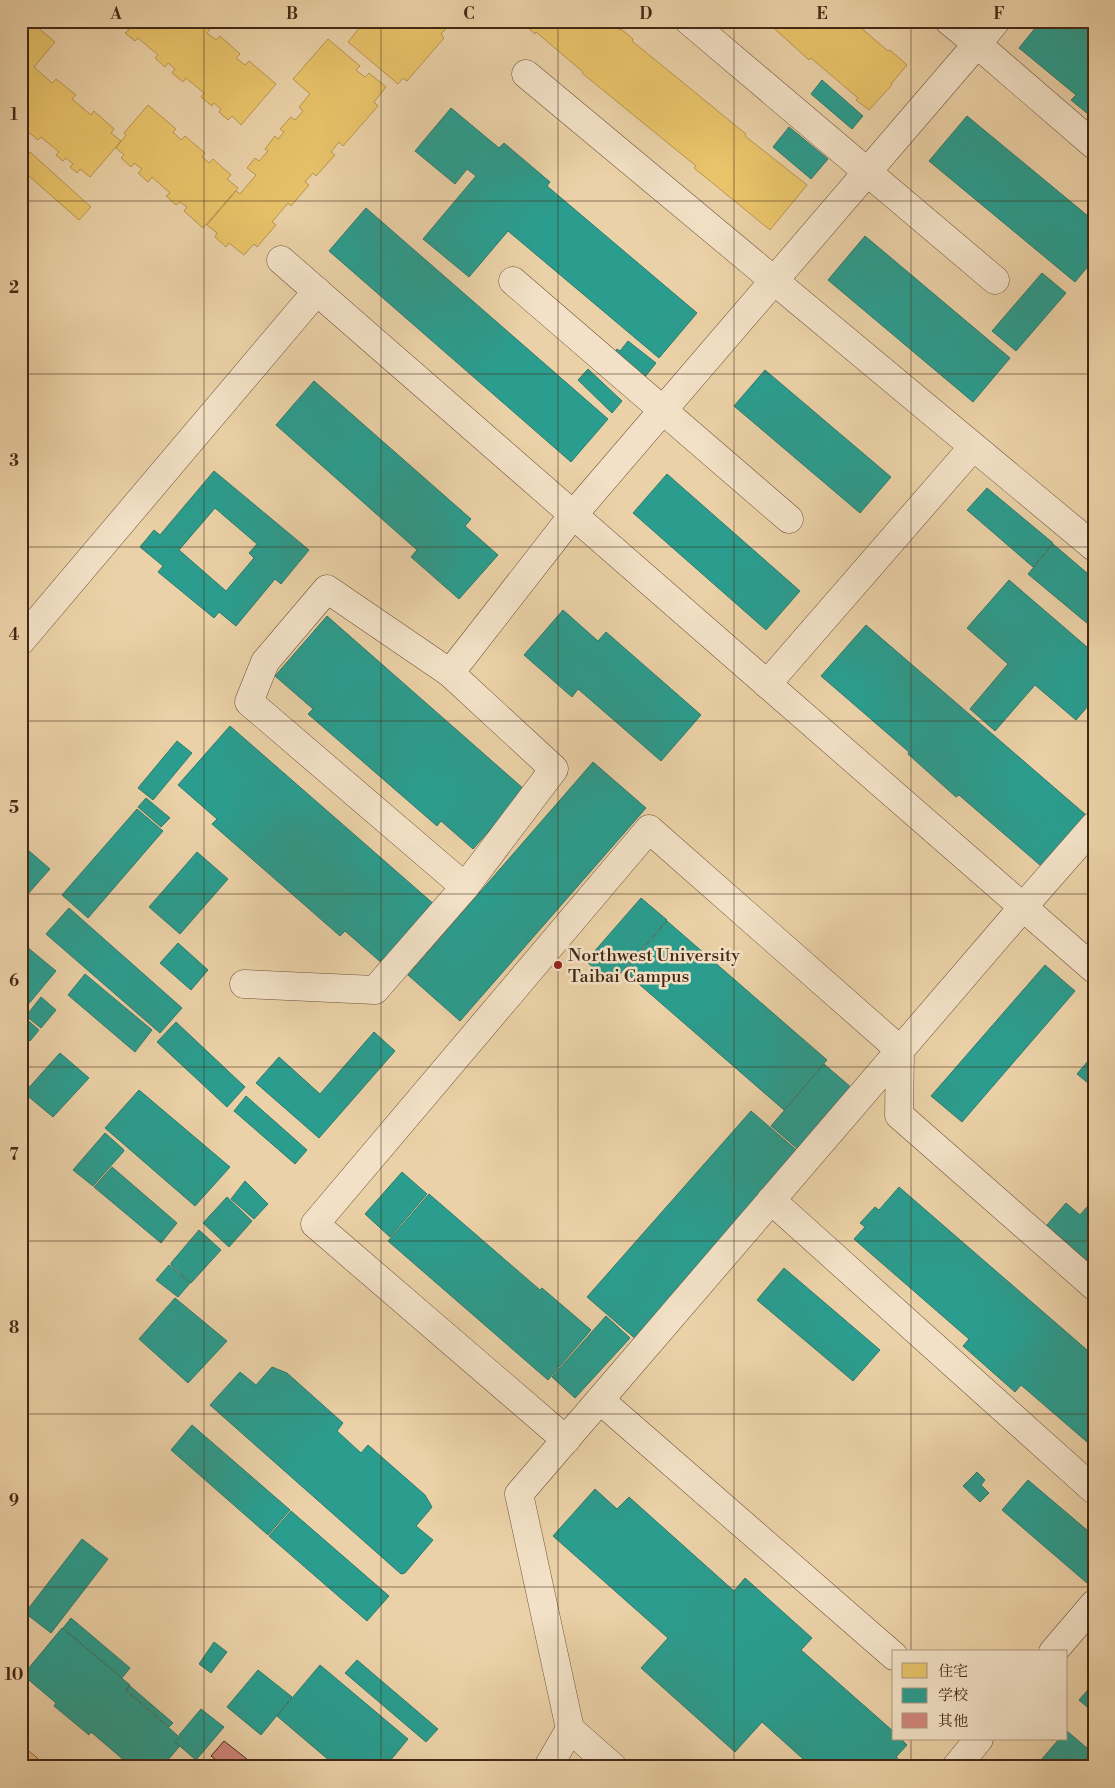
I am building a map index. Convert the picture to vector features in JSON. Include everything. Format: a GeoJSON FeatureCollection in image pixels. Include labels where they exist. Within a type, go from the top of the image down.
{"type":"FeatureCollection","features":[{"type":"Feature","properties":{"kind":"main road"},"geometry":{"type":"LineString","coordinates":[[21,1763],[26,1767]]}},
{"type":"Feature","properties":{"kind":"street"},"geometry":{"type":"LineString","coordinates":[[689,21],[995,280]]}},
{"type":"Feature","properties":{"kind":"street"},"geometry":{"type":"LineString","coordinates":[[949,21],[1094,145]]}},
{"type":"Feature","properties":{"kind":"street"},"geometry":{"type":"LineString","coordinates":[[450,673],[573,515],[996,21]]}},
{"type":"Feature","properties":{"kind":"street"},"geometry":{"type":"LineString","coordinates":[[526,74],[1094,547]]}},
{"type":"Feature","properties":{"kind":"street"},"geometry":{"type":"LineString","coordinates":[[281,260],[1094,969]]}},
{"type":"Feature","properties":{"kind":"street"},"geometry":{"type":"LineString","coordinates":[[513,281],[790,519]]}},
{"type":"Feature","properties":{"kind":"street"},"geometry":{"type":"LineString","coordinates":[[21,641],[317,291]]}},
{"type":"Feature","properties":{"kind":"street"},"geometry":{"type":"LineString","coordinates":[[767,684],[973,447]]}},
{"type":"Feature","properties":{"kind":"street"},"geometry":{"type":"LineString","coordinates":[[244,984],[375,990],[465,886],[554,769],[450,673],[327,588],[265,662],[249,702],[465,886]]}},
{"type":"Feature","properties":{"kind":"street"},"geometry":{"type":"LineString","coordinates":[[613,1767],[570,1729],[519,1494],[1022,907],[1094,826]]}},
{"type":"Feature","properties":{"kind":"street"},"geometry":{"type":"LineString","coordinates":[[566,1440],[315,1224],[649,829],[900,1050],[899,1115],[1094,1286]]}},
{"type":"Feature","properties":{"kind":"street"},"geometry":{"type":"LineString","coordinates":[[772,1200],[1094,1490]]}},
{"type":"Feature","properties":{"kind":"street"},"geometry":{"type":"LineString","coordinates":[[600,1400],[892,1654]]}},
{"type":"Feature","properties":{"kind":"street"},"geometry":{"type":"LineString","coordinates":[[1055,1650],[1094,1604]]}},
{"type":"Feature","properties":{"kind":"street"},"geometry":{"type":"LineString","coordinates":[[548,1767],[570,1729]]}},
{"type":"Feature","properties":{"kind":"street"},"geometry":{"type":"LineString","coordinates":[[956,1767],[978,1740]]}},
{"type":"Feature","properties":{"kind":"building: 住宅"},"geometry":{"type":"Polygon","coordinates":[[[21,21],[25,21],[33,29],[36,26],[55,42],[34,67],[52,83],[56,79],[76,95],[72,99],[91,115],[94,111],[114,129],[111,133],[121,141],[90,177],[80,169],[77,173],[70,167],[73,164],[66,158],[63,161],[56,155],[59,152],[41,137],[38,140],[21,126],[21,21]]]}},
{"type":"Feature","properties":{"kind":"building: 住宅"},"geometry":{"type":"Polygon","coordinates":[[[112,21],[201,21],[210,29],[207,33],[216,40],[220,36],[240,54],[236,58],[245,65],[249,61],[276,84],[241,125],[232,116],[228,120],[219,112],[221,109],[214,103],[212,106],[201,97],[204,93],[186,78],[183,82],[172,73],[175,69],[168,63],[165,67],[155,58],[158,55],[138,38],[135,41],[125,33],[129,30],[121,24],[119,27],[112,21]]]}},
{"type":"Feature","properties":{"kind":"building: 住宅"},"geometry":{"type":"Polygon","coordinates":[[[365,21],[372,26],[376,21],[459,21],[454,27],[450,24],[441,34],[444,38],[407,81],[403,78],[398,84],[348,42],[365,21]]]}},
{"type":"Feature","properties":{"kind":"building: 住宅"},"geometry":{"type":"Polygon","coordinates":[[[534,21],[609,21],[746,134],[745,136],[807,185],[770,230],[694,168],[696,166],[582,73],[536,32],[535,34],[528,28],[534,21]]]}},
{"type":"Feature","properties":{"kind":"building: 住宅"},"geometry":{"type":"Polygon","coordinates":[[[766,21],[853,21],[907,65],[869,110],[856,100],[858,98],[811,58],[809,60],[766,21]]]}},
{"type":"Feature","properties":{"kind":"building: 住宅"},"geometry":{"type":"Polygon","coordinates":[[[328,39],[360,66],[356,70],[365,77],[369,73],[386,87],[374,102],[378,106],[343,146],[339,142],[331,152],[335,155],[316,176],[313,173],[305,182],[309,185],[291,206],[288,203],[272,222],[276,225],[257,247],[254,244],[244,255],[229,243],[226,247],[215,237],[217,233],[207,225],[236,191],[240,194],[256,175],[247,168],[255,158],[259,161],[268,151],[265,149],[275,136],[278,139],[284,132],[280,129],[291,117],[295,120],[303,111],[299,107],[310,94],[293,79],[328,39]]]}},
{"type":"Feature","properties":{"kind":"building: 住宅"},"geometry":{"type":"Polygon","coordinates":[[[148,105],[176,129],[173,132],[181,140],[185,136],[205,153],[202,157],[209,163],[213,159],[231,175],[227,179],[238,188],[203,228],[184,211],[187,207],[180,202],[176,205],[166,196],[170,193],[152,177],[148,182],[138,173],[142,169],[134,163],[131,167],[121,158],[124,155],[116,148],[126,135],[124,133],[148,105]]]}},
{"type":"Feature","properties":{"kind":"building: 住宅"},"geometry":{"type":"Polygon","coordinates":[[[30,152],[91,207],[79,220],[21,169],[21,162],[30,152]]]}},
{"type":"Feature","properties":{"kind":"building: 学校"},"geometry":{"type":"Polygon","coordinates":[[[1041,21],[1094,21],[1094,119],[1071,100],[1076,95],[1019,48],[1041,21]]]}},
{"type":"Feature","properties":{"kind":"building: 学校"},"geometry":{"type":"Polygon","coordinates":[[[822,80],[863,116],[852,129],[811,94],[822,80]]]}},
{"type":"Feature","properties":{"kind":"building: 学校"},"geometry":{"type":"Polygon","coordinates":[[[451,108],[499,148],[504,143],[550,182],[547,186],[697,313],[659,358],[508,231],[469,277],[423,239],[476,176],[467,169],[455,184],[415,151],[451,108]]]}},
{"type":"Feature","properties":{"kind":"building: 学校"},"geometry":{"type":"Polygon","coordinates":[[[967,116],[1094,221],[1094,259],[1075,282],[929,161],[967,116]]]}},
{"type":"Feature","properties":{"kind":"building: 学校"},"geometry":{"type":"Polygon","coordinates":[[[789,127],[828,159],[811,179],[773,147],[789,127]]]}},
{"type":"Feature","properties":{"kind":"building: 学校"},"geometry":{"type":"Polygon","coordinates":[[[366,208],[608,419],[571,462],[329,251],[366,208]]]}},
{"type":"Feature","properties":{"kind":"building: 学校"},"geometry":{"type":"Polygon","coordinates":[[[865,236],[1010,358],[973,402],[828,280],[865,236]]]}},
{"type":"Feature","properties":{"kind":"building: 学校"},"geometry":{"type":"Polygon","coordinates":[[[1042,273],[1066,293],[1016,351],[992,331],[1042,273]]]}},
{"type":"Feature","properties":{"kind":"building: 学校"},"geometry":{"type":"Polygon","coordinates":[[[628,341],[656,363],[644,378],[614,353],[617,349],[620,351],[628,341]]]}},
{"type":"Feature","properties":{"kind":"building: 学校"},"geometry":{"type":"Polygon","coordinates":[[[588,369],[622,401],[612,413],[578,380],[588,369]]]}},
{"type":"Feature","properties":{"kind":"building: 学校"},"geometry":{"type":"Polygon","coordinates":[[[765,370],[891,477],[860,513],[734,406],[765,370]]]}},
{"type":"Feature","properties":{"kind":"building: 学校"},"geometry":{"type":"Polygon","coordinates":[[[314,381],[471,519],[465,526],[498,555],[459,599],[411,557],[417,550],[276,425],[314,381]]]}},
{"type":"Feature","properties":{"kind":"building: 学校"},"geometry":{"type":"Polygon","coordinates":[[[214,471],[309,550],[281,584],[275,579],[236,626],[219,612],[214,618],[158,572],[163,566],[140,547],[154,530],[160,535],[214,471]],[[215,508],[179,550],[226,591],[254,558],[249,553],[257,544],[215,508]]]}},
{"type":"Feature","properties":{"kind":"building: 学校"},"geometry":{"type":"Polygon","coordinates":[[[667,474],[800,591],[766,630],[633,513],[667,474]]]}},
{"type":"Feature","properties":{"kind":"building: 学校"},"geometry":{"type":"Polygon","coordinates":[[[987,488],[1053,543],[1033,567],[967,510],[987,488]]]}},
{"type":"Feature","properties":{"kind":"building: 学校"},"geometry":{"type":"Polygon","coordinates":[[[1053,544],[1094,579],[1094,629],[1028,574],[1053,544]]]}},
{"type":"Feature","properties":{"kind":"building: 学校"},"geometry":{"type":"Polygon","coordinates":[[[1009,580],[1094,653],[1094,699],[1076,720],[1035,685],[995,731],[970,709],[1008,664],[967,628],[1009,580]]]}},
{"type":"Feature","properties":{"kind":"building: 学校"},"geometry":{"type":"Polygon","coordinates":[[[563,610],[598,641],[606,632],[701,715],[661,761],[578,689],[572,697],[524,655],[563,610]]]}},
{"type":"Feature","properties":{"kind":"building: 学校"},"geometry":{"type":"Polygon","coordinates":[[[327,616],[525,790],[473,849],[441,821],[437,826],[308,714],[313,709],[275,676],[327,616]]]}},
{"type":"Feature","properties":{"kind":"building: 学校"},"geometry":{"type":"Polygon","coordinates":[[[866,625],[1093,821],[1048,872],[959,795],[956,797],[908,754],[909,752],[821,676],[866,625]]]}},
{"type":"Feature","properties":{"kind":"building: 学校"},"geometry":{"type":"Polygon","coordinates":[[[230,726],[436,906],[384,965],[345,931],[340,936],[212,824],[217,819],[178,785],[230,726]]]}},
{"type":"Feature","properties":{"kind":"building: 学校"},"geometry":{"type":"Polygon","coordinates":[[[177,741],[192,753],[153,800],[138,788],[177,741]]]}},
{"type":"Feature","properties":{"kind":"building: 学校"},"geometry":{"type":"Polygon","coordinates":[[[593,762],[646,808],[460,1021],[408,975],[593,762]]]}},
{"type":"Feature","properties":{"kind":"building: 学校"},"geometry":{"type":"Polygon","coordinates":[[[146,798],[170,818],[161,827],[138,807],[146,798]]]}},
{"type":"Feature","properties":{"kind":"building: 学校"},"geometry":{"type":"Polygon","coordinates":[[[137,809],[163,831],[88,918],[62,895],[137,809]]]}},
{"type":"Feature","properties":{"kind":"building: 学校"},"geometry":{"type":"Polygon","coordinates":[[[21,844],[50,869],[27,895],[21,890],[21,844]]]}},
{"type":"Feature","properties":{"kind":"building: 学校"},"geometry":{"type":"Polygon","coordinates":[[[197,852],[228,879],[180,934],[149,907],[197,852]]]}},
{"type":"Feature","properties":{"kind":"building: 学校"},"geometry":{"type":"Polygon","coordinates":[[[641,898],[667,920],[611,984],[586,961],[641,898]]]}},
{"type":"Feature","properties":{"kind":"building: 学校"},"geometry":{"type":"Polygon","coordinates":[[[69,908],[182,1008],[160,1033],[46,934],[69,908]]]}},
{"type":"Feature","properties":{"kind":"building: 学校"},"geometry":{"type":"Polygon","coordinates":[[[667,921],[827,1060],[784,1110],[624,971],[667,921]]]}},
{"type":"Feature","properties":{"kind":"building: 学校"},"geometry":{"type":"Polygon","coordinates":[[[21,942],[56,971],[21,1013],[21,942]]]}},
{"type":"Feature","properties":{"kind":"building: 学校"},"geometry":{"type":"Polygon","coordinates":[[[178,943],[208,970],[191,990],[160,963],[178,943]]]}},
{"type":"Feature","properties":{"kind":"building: 学校"},"geometry":{"type":"Polygon","coordinates":[[[1045,965],[1075,991],[962,1122],[931,1096],[1045,965]]]}},
{"type":"Feature","properties":{"kind":"building: 学校"},"geometry":{"type":"Polygon","coordinates":[[[85,974],[152,1030],[135,1052],[68,995],[85,974]]]}},
{"type":"Feature","properties":{"kind":"building: 学校"},"geometry":{"type":"Polygon","coordinates":[[[41,997],[56,1010],[41,1028],[26,1016],[41,997]]]}},
{"type":"Feature","properties":{"kind":"building: 学校"},"geometry":{"type":"Polygon","coordinates":[[[23,1016],[39,1030],[30,1041],[21,1033],[21,1018],[23,1016]]]}},
{"type":"Feature","properties":{"kind":"building: 学校"},"geometry":{"type":"Polygon","coordinates":[[[176,1022],[245,1087],[227,1107],[157,1042],[176,1022]]]}},
{"type":"Feature","properties":{"kind":"building: 学校"},"geometry":{"type":"Polygon","coordinates":[[[374,1032],[395,1051],[319,1138],[256,1083],[279,1057],[320,1094],[374,1032]]]}},
{"type":"Feature","properties":{"kind":"building: 学校"},"geometry":{"type":"Polygon","coordinates":[[[60,1053],[89,1078],[53,1117],[24,1093],[60,1053]]]}},
{"type":"Feature","properties":{"kind":"building: 学校"},"geometry":{"type":"Polygon","coordinates":[[[1094,1054],[1094,1088],[1077,1074],[1094,1054]]]}},
{"type":"Feature","properties":{"kind":"building: 学校"},"geometry":{"type":"Polygon","coordinates":[[[824,1064],[853,1089],[799,1150],[771,1126],[824,1064]]]}},
{"type":"Feature","properties":{"kind":"building: 学校"},"geometry":{"type":"Polygon","coordinates":[[[139,1090],[230,1167],[195,1206],[105,1128],[139,1090]]]}},
{"type":"Feature","properties":{"kind":"building: 学校"},"geometry":{"type":"Polygon","coordinates":[[[246,1096],[307,1150],[295,1164],[234,1111],[246,1096]]]}},
{"type":"Feature","properties":{"kind":"building: 学校"},"geometry":{"type":"Polygon","coordinates":[[[751,1111],[801,1154],[638,1341],[587,1297],[751,1111]]]}},
{"type":"Feature","properties":{"kind":"building: 学校"},"geometry":{"type":"Polygon","coordinates":[[[105,1133],[124,1151],[93,1186],[73,1170],[105,1133]]]}},
{"type":"Feature","properties":{"kind":"building: 学校"},"geometry":{"type":"Polygon","coordinates":[[[112,1167],[177,1223],[161,1243],[94,1187],[112,1167]]]}},
{"type":"Feature","properties":{"kind":"building: 学校"},"geometry":{"type":"Polygon","coordinates":[[[402,1172],[427,1194],[390,1237],[365,1214],[402,1172]]]}},
{"type":"Feature","properties":{"kind":"building: 学校"},"geometry":{"type":"Polygon","coordinates":[[[245,1181],[268,1204],[254,1219],[231,1199],[245,1181]]]}},
{"type":"Feature","properties":{"kind":"building: 学校"},"geometry":{"type":"Polygon","coordinates":[[[899,1187],[1094,1356],[1094,1448],[1021,1385],[1015,1392],[963,1346],[969,1339],[854,1239],[865,1227],[860,1223],[875,1207],[879,1210],[899,1187]]]}},
{"type":"Feature","properties":{"kind":"building: 学校"},"geometry":{"type":"Polygon","coordinates":[[[429,1194],[540,1290],[542,1288],[591,1330],[548,1380],[388,1241],[429,1194]]]}},
{"type":"Feature","properties":{"kind":"building: 学校"},"geometry":{"type":"Polygon","coordinates":[[[227,1197],[252,1221],[229,1247],[203,1223],[227,1197]]]}},
{"type":"Feature","properties":{"kind":"building: 学校"},"geometry":{"type":"Polygon","coordinates":[[[1094,1199],[1094,1267],[1047,1225],[1066,1203],[1080,1215],[1094,1199]]]}},
{"type":"Feature","properties":{"kind":"building: 学校"},"geometry":{"type":"Polygon","coordinates":[[[199,1230],[221,1250],[191,1283],[171,1263],[199,1230]]]}},
{"type":"Feature","properties":{"kind":"building: 学校"},"geometry":{"type":"Polygon","coordinates":[[[169,1265],[190,1283],[178,1297],[156,1280],[169,1265]]]}},
{"type":"Feature","properties":{"kind":"building: 学校"},"geometry":{"type":"Polygon","coordinates":[[[784,1268],[880,1350],[853,1381],[757,1300],[784,1268]]]}},
{"type":"Feature","properties":{"kind":"building: 学校"},"geometry":{"type":"Polygon","coordinates":[[[175,1298],[227,1341],[188,1383],[139,1339],[175,1298]]]}},
{"type":"Feature","properties":{"kind":"building: 学校"},"geometry":{"type":"Polygon","coordinates":[[[606,1316],[630,1338],[575,1398],[552,1377],[606,1316]]]}},
{"type":"Feature","properties":{"kind":"building: 学校"},"geometry":{"type":"Polygon","coordinates":[[[272,1367],[287,1373],[343,1423],[337,1431],[361,1453],[368,1445],[425,1495],[432,1507],[416,1526],[433,1540],[405,1573],[401,1574],[210,1405],[240,1372],[256,1385],[272,1367]]]}},
{"type":"Feature","properties":{"kind":"building: 学校"},"geometry":{"type":"Polygon","coordinates":[[[192,1425],[290,1510],[268,1535],[171,1450],[192,1425]]]}},
{"type":"Feature","properties":{"kind":"building: 学校"},"geometry":{"type":"Polygon","coordinates":[[[977,1472],[985,1480],[981,1485],[989,1493],[980,1502],[963,1486],[977,1472]]]}},
{"type":"Feature","properties":{"kind":"building: 学校"},"geometry":{"type":"Polygon","coordinates":[[[1028,1480],[1094,1536],[1094,1589],[1002,1510],[1028,1480]]]}},
{"type":"Feature","properties":{"kind":"building: 学校"},"geometry":{"type":"Polygon","coordinates":[[[595,1489],[617,1509],[629,1497],[734,1591],[745,1578],[812,1638],[801,1650],[892,1730],[892,1740],[902,1740],[907,1745],[896,1757],[907,1767],[812,1767],[762,1722],[735,1752],[641,1668],[668,1638],[553,1536],[595,1489]]]}},
{"type":"Feature","properties":{"kind":"building: 学校"},"geometry":{"type":"Polygon","coordinates":[[[291,1511],[389,1596],[367,1621],[269,1536],[291,1511]]]}},
{"type":"Feature","properties":{"kind":"building: 学校"},"geometry":{"type":"Polygon","coordinates":[[[82,1539],[108,1559],[51,1633],[25,1613],[82,1539]]]}},
{"type":"Feature","properties":{"kind":"building: 学校"},"geometry":{"type":"Polygon","coordinates":[[[71,1618],[130,1668],[122,1678],[63,1628],[71,1618]]]}},
{"type":"Feature","properties":{"kind":"building: 学校"},"geometry":{"type":"Polygon","coordinates":[[[62,1628],[130,1685],[125,1690],[184,1741],[162,1767],[132,1767],[91,1732],[89,1735],[54,1706],[56,1703],[23,1675],[62,1628]]]}},
{"type":"Feature","properties":{"kind":"building: 学校"},"geometry":{"type":"Polygon","coordinates":[[[214,1642],[227,1652],[211,1673],[199,1664],[214,1642]]]}},
{"type":"Feature","properties":{"kind":"building: 学校"},"geometry":{"type":"Polygon","coordinates":[[[357,1660],[438,1729],[426,1742],[345,1673],[357,1660]]]}},
{"type":"Feature","properties":{"kind":"building: 学校"},"geometry":{"type":"Polygon","coordinates":[[[320,1665],[408,1739],[385,1767],[337,1767],[277,1716],[320,1665]]]}},
{"type":"Feature","properties":{"kind":"building: 学校"},"geometry":{"type":"Polygon","coordinates":[[[258,1670],[292,1697],[261,1735],[227,1707],[258,1670]]]}},
{"type":"Feature","properties":{"kind":"building: 学校"},"geometry":{"type":"Polygon","coordinates":[[[1094,1683],[1094,1713],[1079,1700],[1094,1683]]]}},
{"type":"Feature","properties":{"kind":"building: 学校"},"geometry":{"type":"Polygon","coordinates":[[[130,1686],[173,1723],[169,1727],[126,1690],[130,1686]]]}},
{"type":"Feature","properties":{"kind":"building: 学校"},"geometry":{"type":"Polygon","coordinates":[[[201,1709],[224,1727],[196,1760],[175,1742],[201,1709]]]}},
{"type":"Feature","properties":{"kind":"building: 学校"},"geometry":{"type":"Polygon","coordinates":[[[1068,1732],[1094,1754],[1094,1767],[1035,1767],[1058,1740],[1068,1740],[1068,1732]]]}},
{"type":"Feature","properties":{"kind":"building: 其他"},"geometry":{"type":"Polygon","coordinates":[[[224,1741],[257,1767],[225,1767],[211,1756],[224,1741]]]}},
{"type":"Feature","properties":{"kind":"place","name":"Northwest University Taibai Campus"},"geometry":{"type":"Point","coordinates":[558,965]}}]}
